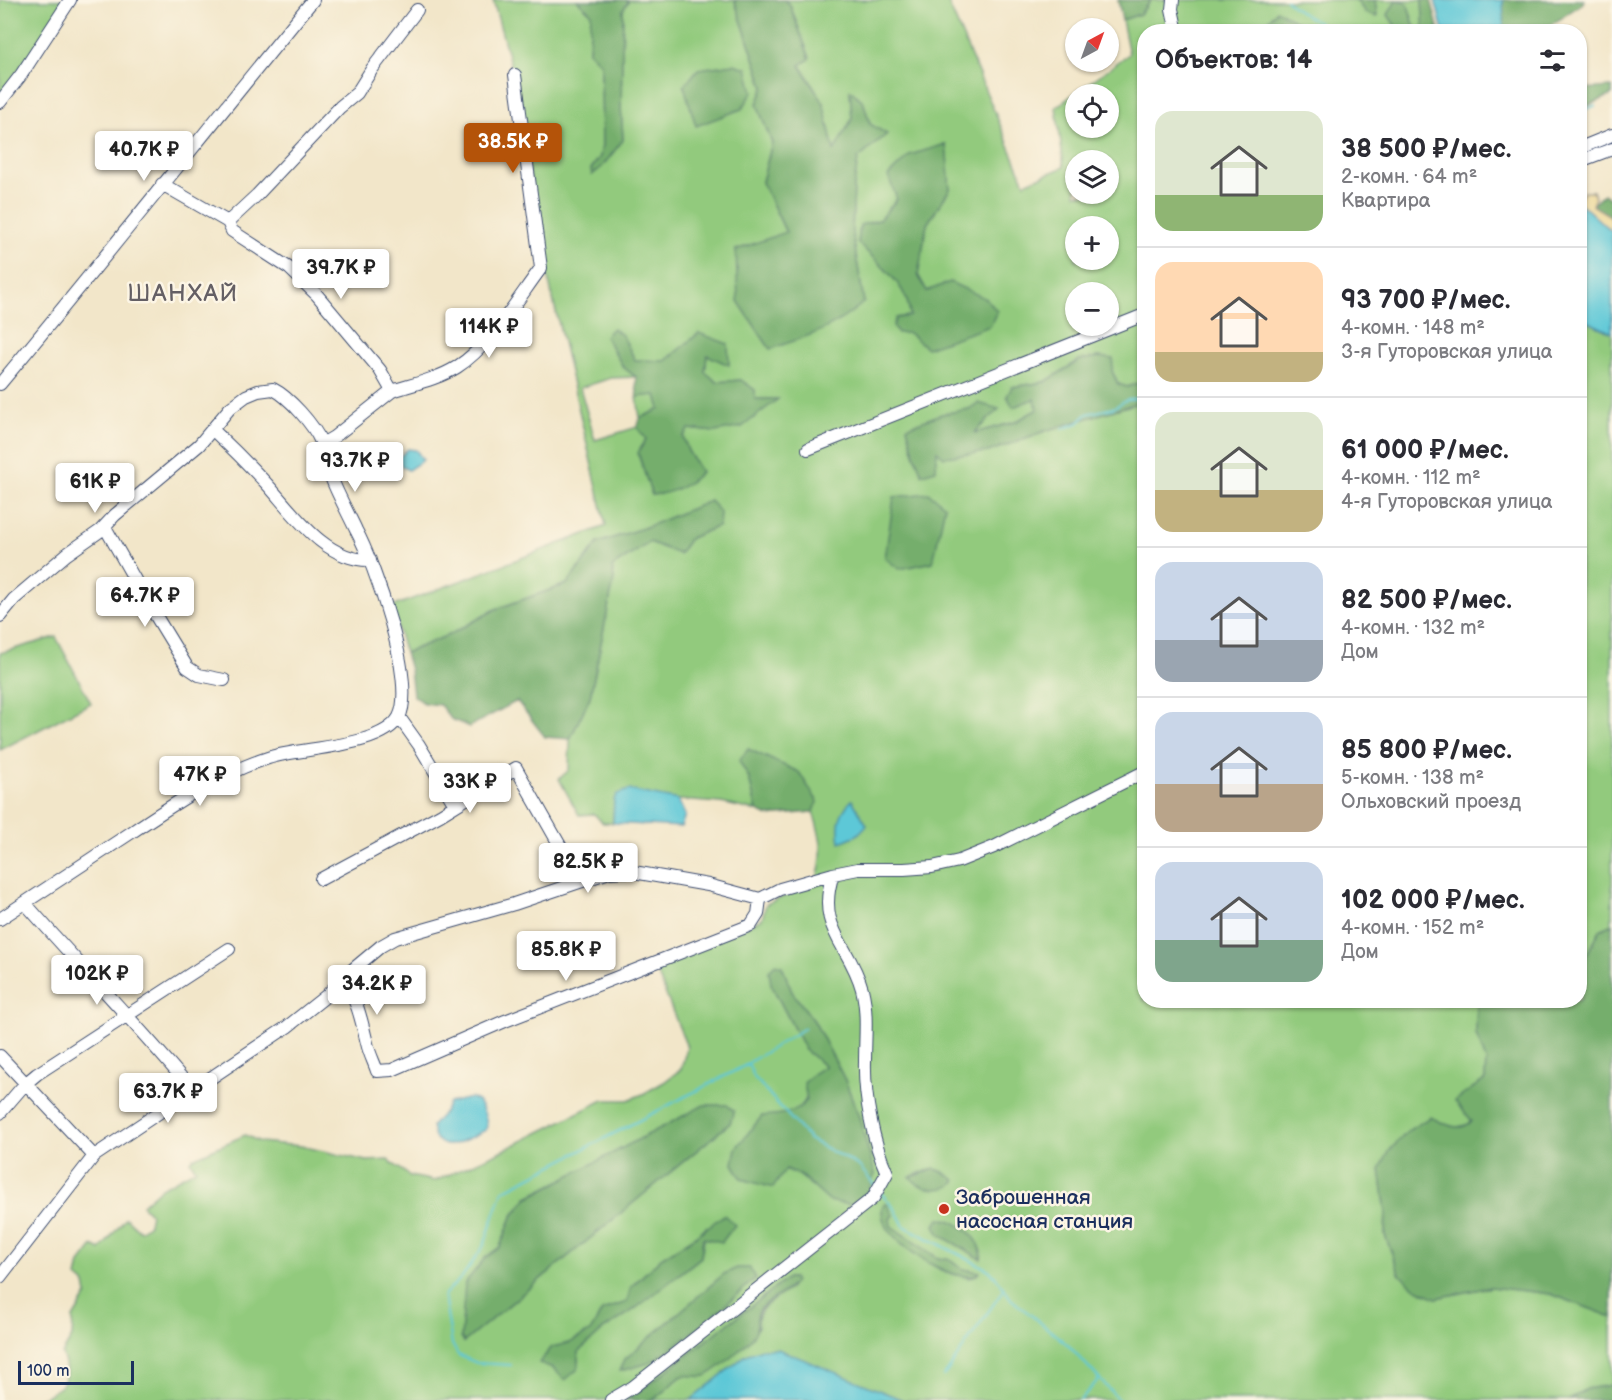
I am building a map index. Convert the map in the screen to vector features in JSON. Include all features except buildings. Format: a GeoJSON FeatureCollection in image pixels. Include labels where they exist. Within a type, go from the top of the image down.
{"type":"FeatureCollection","features":[{"type":"Feature","properties":{"kind":"street"},"geometry":{"type":"LineString","coordinates":[[0,102],[21,75],[70,0]]}},
{"type":"Feature","properties":{"kind":"street"},"geometry":{"type":"LineString","coordinates":[[0,384],[98,267],[162,184],[313,0]]}},
{"type":"Feature","properties":{"kind":"street"},"geometry":{"type":"LineString","coordinates":[[1173,0],[1172,9],[1175,24]]}},
{"type":"Feature","properties":{"kind":"street"},"geometry":{"type":"LineString","coordinates":[[228,222],[257,195],[340,107],[357,93],[372,69],[417,10]]}},
{"type":"Feature","properties":{"kind":"street"},"geometry":{"type":"LineString","coordinates":[[322,444],[392,391],[449,371],[471,356],[488,339],[541,268],[515,75]]}},
{"type":"Feature","properties":{"kind":"street"},"geometry":{"type":"LineString","coordinates":[[1587,144],[1612,135]]}},
{"type":"Feature","properties":{"kind":"street"},"geometry":{"type":"LineString","coordinates":[[1587,159],[1612,149]]}},
{"type":"Feature","properties":{"kind":"street"},"geometry":{"type":"LineString","coordinates":[[162,184],[228,222],[232,231],[289,268],[317,295],[380,370],[392,391]]}},
{"type":"Feature","properties":{"kind":"street"},"geometry":{"type":"LineString","coordinates":[[808,449],[1137,319]]}},
{"type":"Feature","properties":{"kind":"street"},"geometry":{"type":"LineString","coordinates":[[0,616],[14,599],[67,554],[105,527],[115,515],[199,445],[223,415],[237,402],[269,388],[279,392],[290,402],[316,433],[322,444],[332,478],[370,560],[388,613],[402,674],[399,717],[378,735],[359,741],[288,752],[241,769],[162,812],[0,919]]}},
{"type":"Feature","properties":{"kind":"street"},"geometry":{"type":"LineString","coordinates":[[212,429],[265,481],[314,536],[345,556],[360,561],[370,560]]}},
{"type":"Feature","properties":{"kind":"street"},"geometry":{"type":"LineString","coordinates":[[105,527],[187,667],[199,675],[225,680]]}},
{"type":"Feature","properties":{"kind":"street"},"geometry":{"type":"LineString","coordinates":[[399,717],[419,745],[455,805]]}},
{"type":"Feature","properties":{"kind":"street"},"geometry":{"type":"LineString","coordinates":[[321,879],[455,805],[516,768],[580,881]]}},
{"type":"Feature","properties":{"kind":"street"},"geometry":{"type":"LineString","coordinates":[[0,1277],[94,1156],[105,1146],[300,1017],[381,946],[395,938],[514,904],[609,872],[628,871],[708,885],[760,899],[780,889],[858,869],[932,867],[959,861],[994,847],[1137,776]]}},
{"type":"Feature","properties":{"kind":"street"},"geometry":{"type":"LineString","coordinates":[[612,1400],[873,1198],[887,1173],[881,1160],[865,1080],[866,1008],[864,997],[855,970],[830,925],[828,899],[832,874]]}},
{"type":"Feature","properties":{"kind":"street"},"geometry":{"type":"LineString","coordinates":[[342,980],[358,1006],[367,1045],[377,1071],[392,1070],[505,1022],[751,926],[759,914],[760,899]]}},
{"type":"Feature","properties":{"kind":"street"},"geometry":{"type":"LineString","coordinates":[[25,903],[192,1090]]}},
{"type":"Feature","properties":{"kind":"street"},"geometry":{"type":"LineString","coordinates":[[0,1113],[25,1084],[76,1047],[229,950]]}},
{"type":"Feature","properties":{"kind":"street"},"geometry":{"type":"LineString","coordinates":[[0,1056],[94,1156]]}},
{"type":"Feature","properties":{"kind":"green space"},"geometry":{"type":"Polygon","coordinates":[[[0,0],[71,0],[0,95],[0,0]]]}},
{"type":"Feature","properties":{"kind":"green space"},"geometry":{"type":"Polygon","coordinates":[[[493,0],[577,0],[591,13],[589,52],[601,64],[602,146],[600,157],[591,169],[592,175],[623,140],[621,106],[623,9],[629,0],[736,0],[764,87],[757,104],[772,143],[762,182],[786,233],[736,250],[864,302],[852,231],[854,185],[858,159],[870,124],[863,101],[850,91],[852,119],[834,151],[823,102],[800,64],[810,58],[790,5],[784,0],[947,0],[1025,183],[1064,167],[1056,107],[1065,100],[1065,138],[1119,138],[1119,84],[1088,84],[1104,72],[1119,72],[1119,61],[1129,54],[1122,20],[1140,14],[1151,0],[1356,0],[1366,13],[1377,16],[1375,0],[1396,0],[1388,15],[1394,24],[1299,24],[1298,22],[1137,24],[1137,383],[1127,387],[1118,384],[1112,371],[1099,357],[1080,360],[1045,382],[1012,387],[1034,398],[1038,409],[1015,422],[972,434],[998,409],[978,403],[969,409],[942,414],[907,427],[922,474],[936,451],[988,452],[1045,431],[1137,403],[1137,1008],[1477,1008],[1476,1034],[1486,1060],[1485,1081],[1471,1089],[1472,1120],[1469,1124],[1454,1128],[1380,1169],[1386,1212],[1385,1235],[1400,1275],[1436,1298],[1491,1287],[1551,1294],[1612,1317],[1612,1385],[1587,1389],[1569,1400],[903,1400],[856,1382],[746,1355],[691,1400],[653,1400],[682,1376],[704,1376],[758,1327],[760,1314],[767,1304],[790,1289],[793,1278],[788,1278],[628,1400],[37,1400],[58,1388],[65,1378],[62,1354],[72,1337],[73,1318],[87,1295],[85,1284],[77,1277],[80,1263],[93,1246],[100,1250],[126,1218],[140,1231],[149,1224],[151,1214],[142,1205],[161,1188],[196,1169],[190,1161],[193,1158],[245,1135],[260,1142],[301,1146],[367,1161],[388,1160],[410,1176],[435,1181],[504,1150],[603,1100],[628,1100],[643,1094],[681,1069],[687,1047],[656,970],[663,963],[762,919],[766,904],[816,883],[821,848],[813,812],[818,802],[748,749],[740,761],[749,778],[757,811],[721,803],[614,800],[613,823],[603,823],[594,814],[579,815],[559,779],[569,770],[570,739],[590,697],[614,579],[612,567],[650,542],[679,554],[690,538],[719,526],[649,526],[598,543],[567,584],[496,609],[451,634],[405,653],[391,607],[606,526],[546,269],[511,67],[493,0]],[[950,189],[897,199],[879,220],[860,225],[858,243],[899,285],[908,305],[910,316],[896,318],[893,326],[909,333],[927,291],[918,275],[927,224],[950,189]],[[699,333],[665,361],[635,360],[623,336],[623,367],[636,377],[611,378],[580,388],[595,440],[637,427],[646,439],[638,454],[652,495],[701,472],[688,451],[683,436],[689,429],[715,432],[777,399],[754,399],[741,380],[717,382],[705,372],[707,355],[699,333]],[[776,964],[770,971],[771,984],[805,1050],[825,1066],[813,1074],[807,1096],[799,1108],[785,1114],[762,1116],[785,1169],[799,1175],[811,1185],[875,1174],[859,1117],[845,1080],[814,1021],[792,992],[782,966],[776,964]],[[733,1111],[589,1166],[527,1197],[512,1217],[500,1247],[485,1258],[465,1283],[464,1342],[730,1123],[733,1111]],[[935,1169],[911,1177],[955,1180],[935,1169]],[[882,1206],[885,1224],[902,1245],[944,1272],[970,1278],[979,1272],[963,1269],[951,1260],[938,1258],[901,1234],[891,1226],[882,1206]],[[947,1219],[940,1235],[981,1258],[976,1239],[959,1225],[947,1219]],[[706,1227],[661,1258],[631,1287],[627,1302],[602,1311],[590,1332],[569,1343],[552,1348],[553,1368],[565,1379],[578,1369],[578,1352],[603,1330],[635,1309],[701,1257],[706,1227]]]}},
{"type":"Feature","properties":{"kind":"green space"},"geometry":{"type":"Polygon","coordinates":[[[577,0],[629,0],[623,10],[621,106],[623,140],[602,167],[592,175],[591,169],[600,157],[602,146],[601,64],[589,52],[591,13],[577,0]]]}},
{"type":"Feature","properties":{"kind":"green space"},"geometry":{"type":"Polygon","coordinates":[[[736,0],[784,0],[790,5],[810,59],[800,65],[823,102],[834,151],[852,119],[850,90],[863,101],[870,124],[887,134],[858,159],[854,185],[852,231],[864,302],[830,326],[770,349],[738,301],[736,250],[786,232],[762,182],[772,143],[757,104],[764,87],[736,0]]]}},
{"type":"Feature","properties":{"kind":"green space"},"geometry":{"type":"Polygon","coordinates":[[[1118,0],[1151,0],[1140,14],[1122,20],[1118,0]]]}},
{"type":"Feature","properties":{"kind":"green space"},"geometry":{"type":"Polygon","coordinates":[[[1356,0],[1375,0],[1377,17],[1366,13],[1356,0]]]}},
{"type":"Feature","properties":{"kind":"green space"},"geometry":{"type":"Polygon","coordinates":[[[1396,0],[1407,3],[1414,24],[1394,24],[1388,15],[1396,0]]]}},
{"type":"Feature","properties":{"kind":"green space"},"geometry":{"type":"Polygon","coordinates":[[[1398,0],[1422,0],[1424,24],[1414,24],[1407,3],[1398,0]]]}},
{"type":"Feature","properties":{"kind":"green space"},"geometry":{"type":"Polygon","coordinates":[[[1422,0],[1431,0],[1437,24],[1424,24],[1422,0]]]}},
{"type":"Feature","properties":{"kind":"green space"},"geometry":{"type":"Polygon","coordinates":[[[1503,0],[1584,0],[1552,24],[1504,24],[1503,0]]]}},
{"type":"Feature","properties":{"kind":"green space"},"geometry":{"type":"Polygon","coordinates":[[[1277,10],[1299,24],[1267,24],[1277,10]]]}},
{"type":"Feature","properties":{"kind":"green space"},"geometry":{"type":"Polygon","coordinates":[[[734,64],[747,68],[753,92],[742,109],[696,126],[684,86],[698,69],[734,64]]]}},
{"type":"Feature","properties":{"kind":"green space"},"geometry":{"type":"Polygon","coordinates":[[[1612,87],[1612,95],[1587,106],[1587,89],[1612,87]]]}},
{"type":"Feature","properties":{"kind":"green space"},"geometry":{"type":"Polygon","coordinates":[[[946,144],[950,189],[927,224],[918,275],[927,291],[950,282],[987,299],[997,311],[990,326],[927,348],[909,333],[898,333],[893,326],[896,318],[910,316],[904,294],[883,267],[858,243],[860,225],[879,220],[897,199],[888,176],[910,155],[946,144]]]}},
{"type":"Feature","properties":{"kind":"green space"},"geometry":{"type":"Polygon","coordinates":[[[1604,194],[1612,200],[1612,217],[1592,205],[1604,194]]]}},
{"type":"Feature","properties":{"kind":"green space"},"geometry":{"type":"Polygon","coordinates":[[[1587,321],[1612,333],[1612,924],[1600,930],[1587,954],[1587,321]]]}},
{"type":"Feature","properties":{"kind":"green space"},"geometry":{"type":"Polygon","coordinates":[[[613,328],[622,335],[635,360],[665,361],[699,333],[728,344],[729,365],[707,355],[705,372],[717,382],[741,380],[755,390],[755,399],[778,399],[742,427],[715,432],[689,429],[683,437],[688,451],[701,472],[679,488],[652,495],[638,453],[646,439],[637,427],[640,418],[660,409],[656,395],[637,397],[636,377],[623,367],[605,336],[613,328]]]}},
{"type":"Feature","properties":{"kind":"green space"},"geometry":{"type":"Polygon","coordinates":[[[1099,357],[1113,359],[1112,371],[1118,384],[1127,387],[1137,383],[1137,403],[1045,431],[988,452],[944,457],[937,451],[936,470],[922,474],[907,427],[942,414],[969,409],[978,403],[999,409],[974,433],[1015,422],[1038,409],[1034,399],[1013,407],[1007,396],[1012,387],[1045,382],[1080,360],[1099,357]]]}},
{"type":"Feature","properties":{"kind":"green space"},"geometry":{"type":"Polygon","coordinates":[[[656,394],[660,409],[640,418],[637,397],[656,394]]]}},
{"type":"Feature","properties":{"kind":"green space"},"geometry":{"type":"Polygon","coordinates":[[[929,493],[945,506],[933,562],[899,569],[885,558],[894,497],[929,493]]]}},
{"type":"Feature","properties":{"kind":"green space"},"geometry":{"type":"Polygon","coordinates":[[[710,501],[720,512],[719,526],[690,538],[679,554],[650,542],[612,567],[614,579],[590,697],[570,739],[545,737],[517,701],[469,727],[451,719],[440,705],[424,703],[413,695],[405,653],[451,634],[496,609],[567,584],[598,543],[649,526],[710,501]]]}},
{"type":"Feature","properties":{"kind":"green space"},"geometry":{"type":"Polygon","coordinates":[[[56,637],[91,703],[0,750],[0,653],[56,637]]]}},
{"type":"Feature","properties":{"kind":"green space"},"geometry":{"type":"Polygon","coordinates":[[[748,749],[799,772],[818,802],[813,812],[768,816],[757,811],[749,778],[739,761],[748,749]]]}},
{"type":"Feature","properties":{"kind":"green space"},"geometry":{"type":"Polygon","coordinates":[[[1612,924],[1612,1317],[1551,1294],[1491,1287],[1436,1298],[1415,1288],[1400,1275],[1385,1235],[1386,1212],[1380,1169],[1390,1150],[1409,1130],[1430,1117],[1457,1127],[1467,1125],[1472,1121],[1455,1101],[1485,1080],[1486,1060],[1476,1034],[1477,1008],[1587,1008],[1587,954],[1600,930],[1612,924]]]}},
{"type":"Feature","properties":{"kind":"green space"},"geometry":{"type":"Polygon","coordinates":[[[775,964],[782,966],[792,992],[814,1021],[845,1080],[859,1117],[875,1174],[867,1194],[851,1205],[829,1201],[800,1175],[786,1169],[773,1188],[742,1179],[733,1164],[736,1148],[762,1116],[787,1113],[802,1105],[807,1100],[804,1083],[825,1066],[805,1050],[771,984],[769,971],[775,964]]]}},
{"type":"Feature","properties":{"kind":"green space"},"geometry":{"type":"Polygon","coordinates":[[[704,1105],[727,1105],[734,1111],[730,1123],[464,1342],[461,1338],[465,1283],[485,1258],[500,1247],[512,1217],[527,1198],[704,1105]]]}},
{"type":"Feature","properties":{"kind":"green space"},"geometry":{"type":"Polygon","coordinates":[[[935,1169],[955,1180],[955,1183],[944,1188],[931,1189],[915,1182],[911,1177],[935,1169]]]}},
{"type":"Feature","properties":{"kind":"green space"},"geometry":{"type":"Polygon","coordinates":[[[884,1204],[887,1204],[893,1215],[890,1219],[891,1226],[938,1258],[951,1260],[963,1269],[980,1272],[971,1276],[956,1275],[920,1258],[890,1231],[883,1217],[884,1204]]]}},
{"type":"Feature","properties":{"kind":"green space"},"geometry":{"type":"Polygon","coordinates":[[[724,1215],[735,1225],[722,1242],[703,1238],[701,1257],[635,1309],[603,1330],[578,1352],[578,1369],[565,1380],[553,1368],[539,1363],[552,1347],[569,1343],[590,1332],[602,1311],[627,1302],[631,1287],[661,1258],[724,1215]]]}},
{"type":"Feature","properties":{"kind":"green space"},"geometry":{"type":"Polygon","coordinates":[[[939,1219],[954,1222],[968,1231],[979,1245],[981,1259],[940,1235],[935,1225],[939,1219]]]}},
{"type":"Feature","properties":{"kind":"green space"},"geometry":{"type":"Polygon","coordinates":[[[737,1268],[750,1268],[756,1278],[713,1316],[669,1350],[649,1363],[620,1371],[625,1359],[724,1274],[737,1268]]]}},
{"type":"Feature","properties":{"kind":"green space"},"geometry":{"type":"Polygon","coordinates":[[[788,1278],[793,1278],[795,1282],[762,1307],[757,1316],[756,1330],[752,1338],[717,1369],[700,1377],[682,1376],[653,1400],[628,1400],[788,1278]]]}},
{"type":"Feature","properties":{"kind":"green space"},"geometry":{"type":"Polygon","coordinates":[[[1612,1385],[1612,1400],[1569,1400],[1587,1389],[1612,1385]]]}},
{"type":"Feature","properties":{"kind":"sand"},"geometry":{"type":"Polygon","coordinates":[[[1587,191],[1593,191],[1595,198],[1592,205],[1612,217],[1612,232],[1587,209],[1587,191]]]}},
{"type":"Feature","properties":{"kind":"water"},"geometry":{"type":"Polygon","coordinates":[[[1435,0],[1503,0],[1504,24],[1441,24],[1435,0]]]}},
{"type":"Feature","properties":{"kind":"water"},"geometry":{"type":"Polygon","coordinates":[[[1587,209],[1612,232],[1612,333],[1587,321],[1587,209]]]}},
{"type":"Feature","properties":{"kind":"water"},"geometry":{"type":"Polygon","coordinates":[[[408,449],[416,450],[423,460],[408,470],[401,466],[399,457],[408,449]]]}},
{"type":"Feature","properties":{"kind":"water"},"geometry":{"type":"Polygon","coordinates":[[[629,790],[678,800],[685,815],[681,827],[613,823],[614,800],[617,794],[629,790]]]}},
{"type":"Feature","properties":{"kind":"water"},"geometry":{"type":"Polygon","coordinates":[[[852,800],[867,825],[857,835],[840,842],[840,819],[852,800]]]}},
{"type":"Feature","properties":{"kind":"water"},"geometry":{"type":"Polygon","coordinates":[[[471,1098],[478,1101],[484,1111],[486,1130],[456,1144],[443,1144],[434,1137],[432,1126],[449,1103],[471,1098]]]}},
{"type":"Feature","properties":{"kind":"water"},"geometry":{"type":"Polygon","coordinates":[[[762,1349],[778,1349],[903,1400],[691,1400],[746,1355],[762,1349]]]}},
{"type":"Feature","properties":{"kind":"waterway"},"geometry":{"type":"LineString","coordinates":[[1286,0],[1302,13],[1322,24]]}},
{"type":"Feature","properties":{"kind":"waterway"},"geometry":{"type":"LineString","coordinates":[[1587,109],[1595,106]]}},
{"type":"Feature","properties":{"kind":"waterway"},"geometry":{"type":"LineString","coordinates":[[1062,429],[1078,423],[1087,414],[1113,408],[1128,399],[1137,398]]}},
{"type":"Feature","properties":{"kind":"waterway"},"geometry":{"type":"LineString","coordinates":[[805,1028],[748,1063],[754,1077],[809,1139],[859,1166],[875,1186]]}},
{"type":"Feature","properties":{"kind":"waterway"},"geometry":{"type":"LineString","coordinates":[[511,1365],[477,1363],[458,1355],[452,1344],[444,1295],[462,1277],[483,1247],[503,1191],[748,1064]]}},
{"type":"Feature","properties":{"kind":"waterway"},"geometry":{"type":"LineString","coordinates":[[881,1193],[895,1209],[904,1226],[989,1270],[1011,1299],[1068,1345],[1119,1400]]}},
{"type":"Feature","properties":{"kind":"waterway"},"geometry":{"type":"LineString","coordinates":[[944,1376],[1004,1289]]}},
{"type":"Feature","properties":{"kind":"waterway"},"geometry":{"type":"LineString","coordinates":[[1080,1400],[1099,1379]]}},
{"type":"Feature","properties":{"kind":"place","name":"Заброшенная насосная станция"},"geometry":{"type":"Point","coordinates":[944,1209]}},
{"type":"Feature","properties":{"kind":"district","name":"ШАНХАЙ"},"geometry":{"type":"Point","coordinates":[183,293]}}]}
